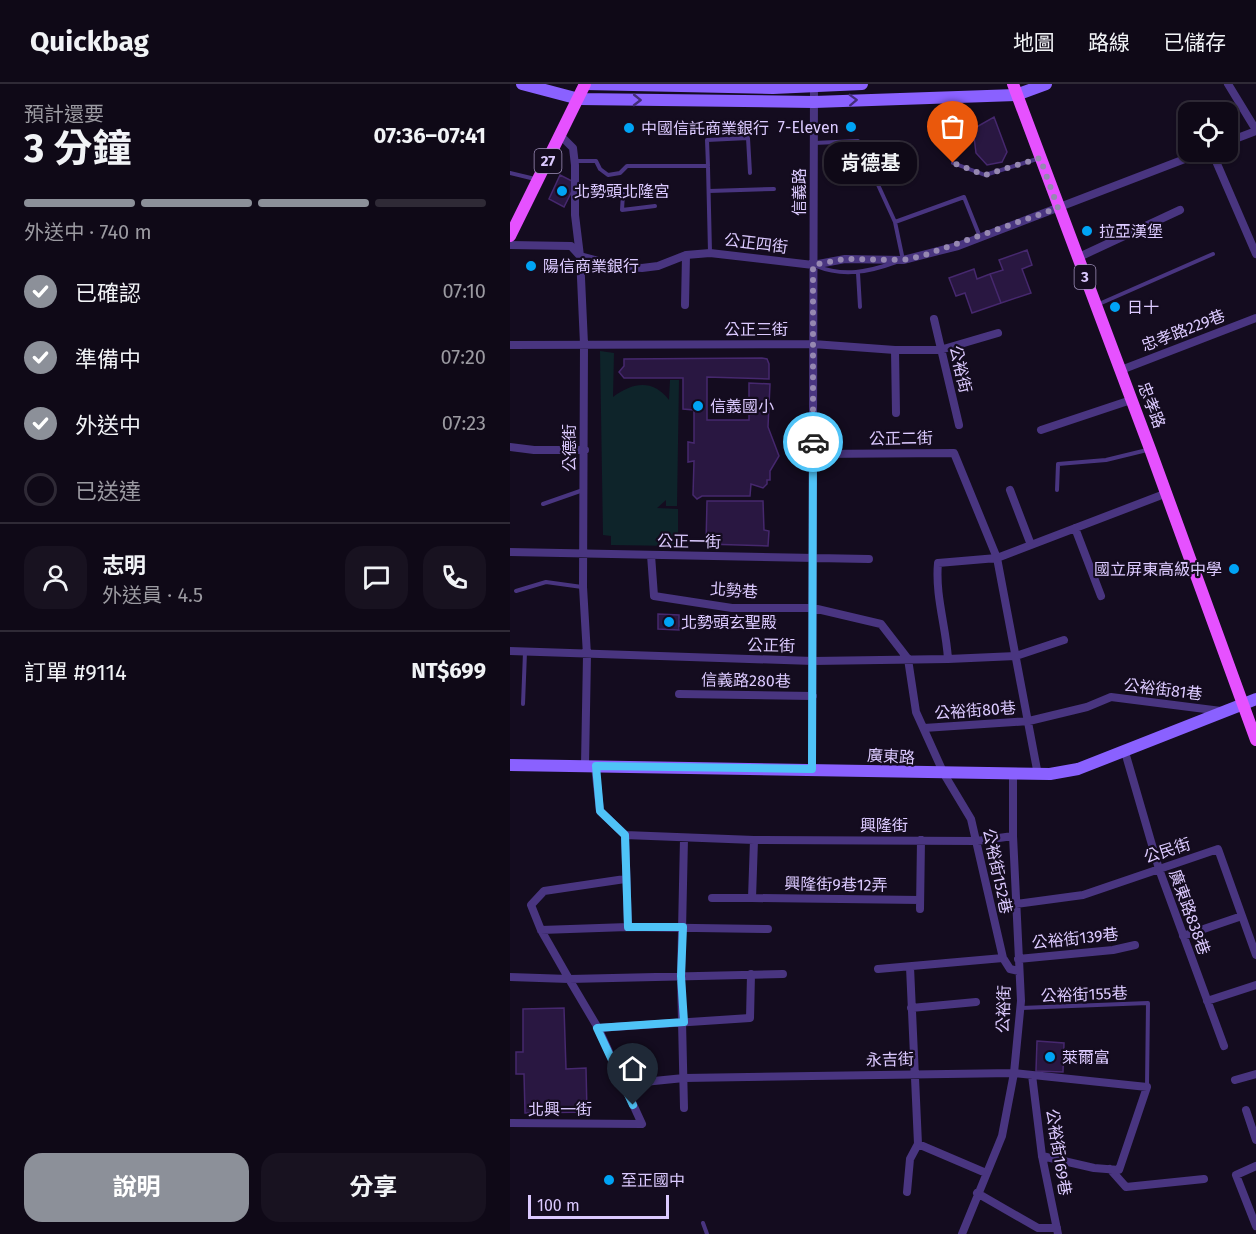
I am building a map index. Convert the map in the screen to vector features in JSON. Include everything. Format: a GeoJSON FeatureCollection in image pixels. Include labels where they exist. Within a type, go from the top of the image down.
{"type":"FeatureCollection","features":[{"type":"Feature","properties":{"kind":"main road","name":"27"},"geometry":{"type":"LineString","coordinates":[[510,236],[515,216],[539,180],[585,84]]}},
{"type":"Feature","properties":{"kind":"main road","name":"忠孝路"},"geometry":{"type":"LineString","coordinates":[[1015,89],[1167,493],[1256,740]]}},
{"type":"Feature","properties":{"kind":"street"},"geometry":{"type":"LineString","coordinates":[[522,84],[579,99],[814,102],[1015,89],[1046,84]]}},
{"type":"Feature","properties":{"kind":"street"},"geometry":{"type":"LineString","coordinates":[[585,84],[771,86],[862,84]]}},
{"type":"Feature","properties":{"kind":"street"},"geometry":{"type":"LineString","coordinates":[[1228,84],[1256,130],[1238,137]]}},
{"type":"Feature","properties":{"kind":"street","name":"信義路"},"geometry":{"type":"LineString","coordinates":[[812,769],[814,85]]}},
{"type":"Feature","properties":{"kind":"street","name":"公德街"},"geometry":{"type":"LineString","coordinates":[[561,136],[573,148],[575,160],[575,215],[580,255],[585,450],[583,587],[590,765],[600,811],[625,835]]}},
{"type":"Feature","properties":{"kind":"street","name":"公正四街"},"geometry":{"type":"LineString","coordinates":[[510,245],[572,246],[580,255],[617,266],[642,268],[658,266],[686,255],[710,253],[813,265],[845,259],[903,260],[980,238],[1178,162]]}},
{"type":"Feature","properties":{"kind":"street"},"geometry":{"type":"LineString","coordinates":[[1216,162],[1256,254]]}},
{"type":"Feature","properties":{"kind":"street"},"geometry":{"type":"LineString","coordinates":[[1077,258],[1180,210]]}},
{"type":"Feature","properties":{"kind":"street"},"geometry":{"type":"LineString","coordinates":[[685,305],[686,255]]}},
{"type":"Feature","properties":{"kind":"street","name":"忠孝路229巷"},"geometry":{"type":"LineString","coordinates":[[1121,370],[1256,318]]}},
{"type":"Feature","properties":{"kind":"street","name":"公裕街"},"geometry":{"type":"LineString","coordinates":[[934,319],[959,425]]}},
{"type":"Feature","properties":{"kind":"street","name":"公正三街"},"geometry":{"type":"LineString","coordinates":[[510,345],[813,344],[895,350],[940,350],[998,333]]}},
{"type":"Feature","properties":{"kind":"street"},"geometry":{"type":"LineString","coordinates":[[895,350],[896,413]]}},
{"type":"Feature","properties":{"kind":"street"},"geometry":{"type":"LineString","coordinates":[[1041,430],[1131,400]]}},
{"type":"Feature","properties":{"kind":"street"},"geometry":{"type":"LineString","coordinates":[[510,447],[534,450],[585,450]]}},
{"type":"Feature","properties":{"kind":"street","name":"公正二街"},"geometry":{"type":"LineString","coordinates":[[813,454],[954,453],[997,558]]}},
{"type":"Feature","properties":{"kind":"street"},"geometry":{"type":"LineString","coordinates":[[1010,490],[1031,545]]}},
{"type":"Feature","properties":{"kind":"street"},"geometry":{"type":"LineString","coordinates":[[948,658],[946,628],[938,601],[938,563],[997,558],[1167,493]]}},
{"type":"Feature","properties":{"kind":"street"},"geometry":{"type":"LineString","coordinates":[[1075,528],[1101,596]]}},
{"type":"Feature","properties":{"kind":"street","name":"公正一街"},"geometry":{"type":"LineString","coordinates":[[510,552],[868,559]]}},
{"type":"Feature","properties":{"kind":"street","name":"北勢巷"},"geometry":{"type":"LineString","coordinates":[[651,555],[654,596],[732,608],[813,608],[881,624],[908,659]]}},
{"type":"Feature","properties":{"kind":"street"},"geometry":{"type":"LineString","coordinates":[[997,558],[1038,775]]}},
{"type":"Feature","properties":{"kind":"street","name":"公正街"},"geometry":{"type":"LineString","coordinates":[[510,651],[813,661],[1016,656],[1064,640]]}},
{"type":"Feature","properties":{"kind":"street","name":"公裕街152巷"},"geometry":{"type":"LineString","coordinates":[[908,659],[916,712],[944,774],[967,808],[977,841],[1003,958]]}},
{"type":"Feature","properties":{"kind":"street","name":"信義路280巷"},"geometry":{"type":"LineString","coordinates":[[679,694],[813,696]]}},
{"type":"Feature","properties":{"kind":"street","name":"公裕街81巷"},"geometry":{"type":"LineString","coordinates":[[1029,721],[1088,707],[1111,697],[1225,711]]}},
{"type":"Feature","properties":{"kind":"street","name":"廣東路"},"geometry":{"type":"LineString","coordinates":[[510,765],[1038,775],[1066,772],[1125,752],[1256,699]]}},
{"type":"Feature","properties":{"kind":"street","name":"公裕街80巷"},"geometry":{"type":"LineString","coordinates":[[924,728],[1029,721]]}},
{"type":"Feature","properties":{"kind":"street","name":"廣東路838巷"},"geometry":{"type":"LineString","coordinates":[[1125,752],[1159,869],[1224,1046]]}},
{"type":"Feature","properties":{"kind":"street","name":"公裕街"},"geometry":{"type":"LineString","coordinates":[[962,1234],[1002,1136],[1014,1073],[1020,1008],[1013,836],[1013,775]]}},
{"type":"Feature","properties":{"kind":"street"},"geometry":{"type":"LineString","coordinates":[[625,835],[628,927]]}},
{"type":"Feature","properties":{"kind":"street","name":"興隆街"},"geometry":{"type":"LineString","coordinates":[[625,835],[754,840],[977,841],[1013,836]]}},
{"type":"Feature","properties":{"kind":"street"},"geometry":{"type":"LineString","coordinates":[[684,838],[681,976],[684,1022],[684,1108]]}},
{"type":"Feature","properties":{"kind":"street"},"geometry":{"type":"LineString","coordinates":[[752,898],[754,840]]}},
{"type":"Feature","properties":{"kind":"street","name":"興隆街9巷12弄"},"geometry":{"type":"LineString","coordinates":[[712,898],[920,904],[921,840]]}},
{"type":"Feature","properties":{"kind":"street","name":"公民街"},"geometry":{"type":"LineString","coordinates":[[1016,904],[1083,895],[1218,849],[1256,955]]}},
{"type":"Feature","properties":{"kind":"street","name":"北興一街"},"geometry":{"type":"LineString","coordinates":[[510,1124],[642,1124],[597,1028],[541,930],[531,905],[544,891],[625,879]]}},
{"type":"Feature","properties":{"kind":"street"},"geometry":{"type":"LineString","coordinates":[[1183,936],[1242,916]]}},
{"type":"Feature","properties":{"kind":"street"},"geometry":{"type":"LineString","coordinates":[[541,930],[628,927],[768,929]]}},
{"type":"Feature","properties":{"kind":"street","name":"公裕街139巷"},"geometry":{"type":"LineString","coordinates":[[1018,959],[1113,950],[1135,945]]}},
{"type":"Feature","properties":{"kind":"street"},"geometry":{"type":"LineString","coordinates":[[878,969],[1003,958],[1010,969],[1019,971]]}},
{"type":"Feature","properties":{"kind":"street"},"geometry":{"type":"LineString","coordinates":[[907,1192],[910,1159],[918,1144],[910,967]]}},
{"type":"Feature","properties":{"kind":"street"},"geometry":{"type":"LineString","coordinates":[[597,1028],[750,1018],[751,974]]}},
{"type":"Feature","properties":{"kind":"street"},"geometry":{"type":"LineString","coordinates":[[510,977],[569,979],[783,974]]}},
{"type":"Feature","properties":{"kind":"street"},"geometry":{"type":"LineString","coordinates":[[1207,1001],[1256,985]]}},
{"type":"Feature","properties":{"kind":"street"},"geometry":{"type":"LineString","coordinates":[[911,1008],[976,1002]]}},
{"type":"Feature","properties":{"kind":"street","name":"永吉街"},"geometry":{"type":"LineString","coordinates":[[644,1082],[684,1078],[1014,1073],[1147,1087]]}},
{"type":"Feature","properties":{"kind":"street"},"geometry":{"type":"LineString","coordinates":[[1235,1080],[1256,1074]]}},
{"type":"Feature","properties":{"kind":"street","name":"公裕街169巷"},"geometry":{"type":"LineString","coordinates":[[1032,1075],[1042,1156],[1057,1231]]}},
{"type":"Feature","properties":{"kind":"street"},"geometry":{"type":"LineString","coordinates":[[1042,1156],[1119,1170],[1147,1087]]}},
{"type":"Feature","properties":{"kind":"street"},"geometry":{"type":"LineString","coordinates":[[1246,1110],[1256,1140]]}},
{"type":"Feature","properties":{"kind":"street"},"geometry":{"type":"LineString","coordinates":[[918,1144],[986,1173]]}},
{"type":"Feature","properties":{"kind":"street"},"geometry":{"type":"LineString","coordinates":[[1256,1166],[1236,1175],[1256,1226]]}},
{"type":"Feature","properties":{"kind":"street"},"geometry":{"type":"LineString","coordinates":[[1110,1169],[1126,1187],[1204,1179]]}},
{"type":"Feature","properties":{"kind":"street"},"geometry":{"type":"LineString","coordinates":[[977,1193],[1037,1231],[1057,1231]]}},
{"type":"Feature","properties":{"kind":"lane"},"geometry":{"type":"LineString","coordinates":[[710,253],[707,140],[748,138],[750,173]]}},
{"type":"Feature","properties":{"kind":"lane"},"geometry":{"type":"LineString","coordinates":[[813,265],[828,271],[858,273],[903,260],[895,222],[858,141],[814,142]]}},
{"type":"Feature","properties":{"kind":"lane"},"geometry":{"type":"LineString","coordinates":[[953,163],[985,175],[1040,158]]}},
{"type":"Feature","properties":{"kind":"lane"},"geometry":{"type":"LineString","coordinates":[[575,160],[596,161],[600,169],[608,175],[620,173],[627,166],[708,166]]}},
{"type":"Feature","properties":{"kind":"lane"},"geometry":{"type":"LineString","coordinates":[[510,173],[539,180]]}},
{"type":"Feature","properties":{"kind":"lane"},"geometry":{"type":"LineString","coordinates":[[709,191],[774,189]]}},
{"type":"Feature","properties":{"kind":"lane"},"geometry":{"type":"LineString","coordinates":[[576,196],[603,192],[623,194],[622,210],[655,206]]}},
{"type":"Feature","properties":{"kind":"lane"},"geometry":{"type":"LineString","coordinates":[[895,222],[964,197],[980,238]]}},
{"type":"Feature","properties":{"kind":"lane"},"geometry":{"type":"LineString","coordinates":[[1096,306],[1213,254]]}},
{"type":"Feature","properties":{"kind":"lane"},"geometry":{"type":"LineString","coordinates":[[858,273],[860,308]]}},
{"type":"Feature","properties":{"kind":"lane"},"geometry":{"type":"LineString","coordinates":[[1057,490],[1058,464],[1106,460],[1150,449]]}},
{"type":"Feature","properties":{"kind":"lane"},"geometry":{"type":"LineString","coordinates":[[543,504],[584,490]]}},
{"type":"Feature","properties":{"kind":"lane"},"geometry":{"type":"LineString","coordinates":[[516,591],[546,582],[583,587]]}},
{"type":"Feature","properties":{"kind":"lane"},"geometry":{"type":"LineString","coordinates":[[523,704],[525,651]]}},
{"type":"Feature","properties":{"kind":"lane","name":"公裕街155巷"},"geometry":{"type":"LineString","coordinates":[[1020,1008],[1148,1003],[1147,1087]]}},
{"type":"Feature","properties":{"kind":"lane"},"geometry":{"type":"LineString","coordinates":[[703,1223],[707,1234]]}},
{"type":"Feature","properties":{"kind":"shaded area"},"geometry":{"type":"Polygon","coordinates":[[[600,351],[614,353],[613,397],[628,388],[642,385],[656,389],[669,400],[670,380],[679,380],[677,506],[666,506],[666,500],[657,508],[678,509],[678,546],[611,545],[611,536],[603,535],[600,351]]]}},
{"type":"Feature","properties":{"kind":"building"},"geometry":{"type":"Polygon","coordinates":[[[994,117],[1007,152],[1002,162],[987,165],[976,153],[973,129],[994,117]]]}},
{"type":"Feature","properties":{"kind":"building","name":"北勢頭北隆宮"},"geometry":{"type":"Polygon","coordinates":[[[560,175],[576,183],[564,207],[549,199],[560,175]]]}},
{"type":"Feature","properties":{"kind":"building"},"geometry":{"type":"Polygon","coordinates":[[[1027,250],[1032,265],[1022,269],[1031,293],[1001,303],[990,274],[1003,270],[999,260],[1027,250]]]}},
{"type":"Feature","properties":{"kind":"building"},"geometry":{"type":"Polygon","coordinates":[[[974,269],[977,279],[990,274],[1001,303],[972,313],[965,293],[956,296],[949,278],[974,269]]]}},
{"type":"Feature","properties":{"kind":"building"},"geometry":{"type":"Polygon","coordinates":[[[624,359],[767,359],[769,364],[769,379],[707,377],[707,420],[749,420],[749,383],[770,384],[768,427],[779,456],[770,471],[770,480],[767,480],[763,488],[751,484],[750,496],[702,496],[697,499],[693,495],[694,461],[688,462],[688,442],[694,443],[694,410],[683,409],[683,378],[624,378],[619,372],[624,366],[624,359]]]}},
{"type":"Feature","properties":{"kind":"building"},"geometry":{"type":"Polygon","coordinates":[[[707,501],[763,501],[764,530],[769,531],[768,546],[706,544],[707,501]]]}},
{"type":"Feature","properties":{"kind":"building","name":"北勢頭玄聖殿"},"geometry":{"type":"Polygon","coordinates":[[[658,614],[679,615],[679,630],[658,629],[658,614]]]}},
{"type":"Feature","properties":{"kind":"building"},"geometry":{"type":"Polygon","coordinates":[[[564,1008],[566,1069],[586,1068],[587,1112],[525,1113],[524,1074],[516,1074],[516,1052],[523,1052],[523,1009],[564,1008]]]}},
{"type":"Feature","properties":{"kind":"building","name":"萊爾富"},"geometry":{"type":"Polygon","coordinates":[[[1037,1041],[1064,1043],[1063,1072],[1036,1071],[1037,1041]]]}},
{"type":"Feature","properties":{"kind":"way so far"},"geometry":{"type":"LineString","coordinates":[[813,442],[813,265],[845,259],[903,260],[922,256],[958,246],[1058,208],[1040,158],[985,175],[953,163]]}},
{"type":"Feature","properties":{"kind":"place","name":"7-Eleven"},"geometry":{"type":"Point","coordinates":[851,127]}},
{"type":"Feature","properties":{"kind":"place","name":"中國信託商業銀行"},"geometry":{"type":"Point","coordinates":[629,128]}},
{"type":"Feature","properties":{"kind":"place","name":"肯德基"},"geometry":{"type":"Point","coordinates":[953,163]}},
{"type":"Feature","properties":{"kind":"place","name":"北勢頭北隆宮"},"geometry":{"type":"Point","coordinates":[562,191]}},
{"type":"Feature","properties":{"kind":"place","name":"拉亞漢堡"},"geometry":{"type":"Point","coordinates":[1087,231]}},
{"type":"Feature","properties":{"kind":"place","name":"陽信商業銀行"},"geometry":{"type":"Point","coordinates":[531,266]}},
{"type":"Feature","properties":{"kind":"place","name":"日十"},"geometry":{"type":"Point","coordinates":[1115,307]}},
{"type":"Feature","properties":{"kind":"place","name":"信義國小"},"geometry":{"type":"Point","coordinates":[698,406]}},
{"type":"Feature","properties":{"kind":"place","name":"國立屏東高級中學"},"geometry":{"type":"Point","coordinates":[1234,569]}},
{"type":"Feature","properties":{"kind":"place","name":"北勢頭玄聖殿"},"geometry":{"type":"Point","coordinates":[669,622]}},
{"type":"Feature","properties":{"kind":"place","name":"萊爾富"},"geometry":{"type":"Point","coordinates":[1050,1057]}},
{"type":"Feature","properties":{"kind":"place","name":"至正國中"},"geometry":{"type":"Point","coordinates":[609,1180]}},
{"type":"Feature","properties":{"kind":"route"},"geometry":{"type":"LineString","coordinates":[[633,1105],[597,1028],[684,1022],[681,976],[683,927],[628,927],[625,835],[600,811],[596,766],[812,769],[813,442]]}}]}
